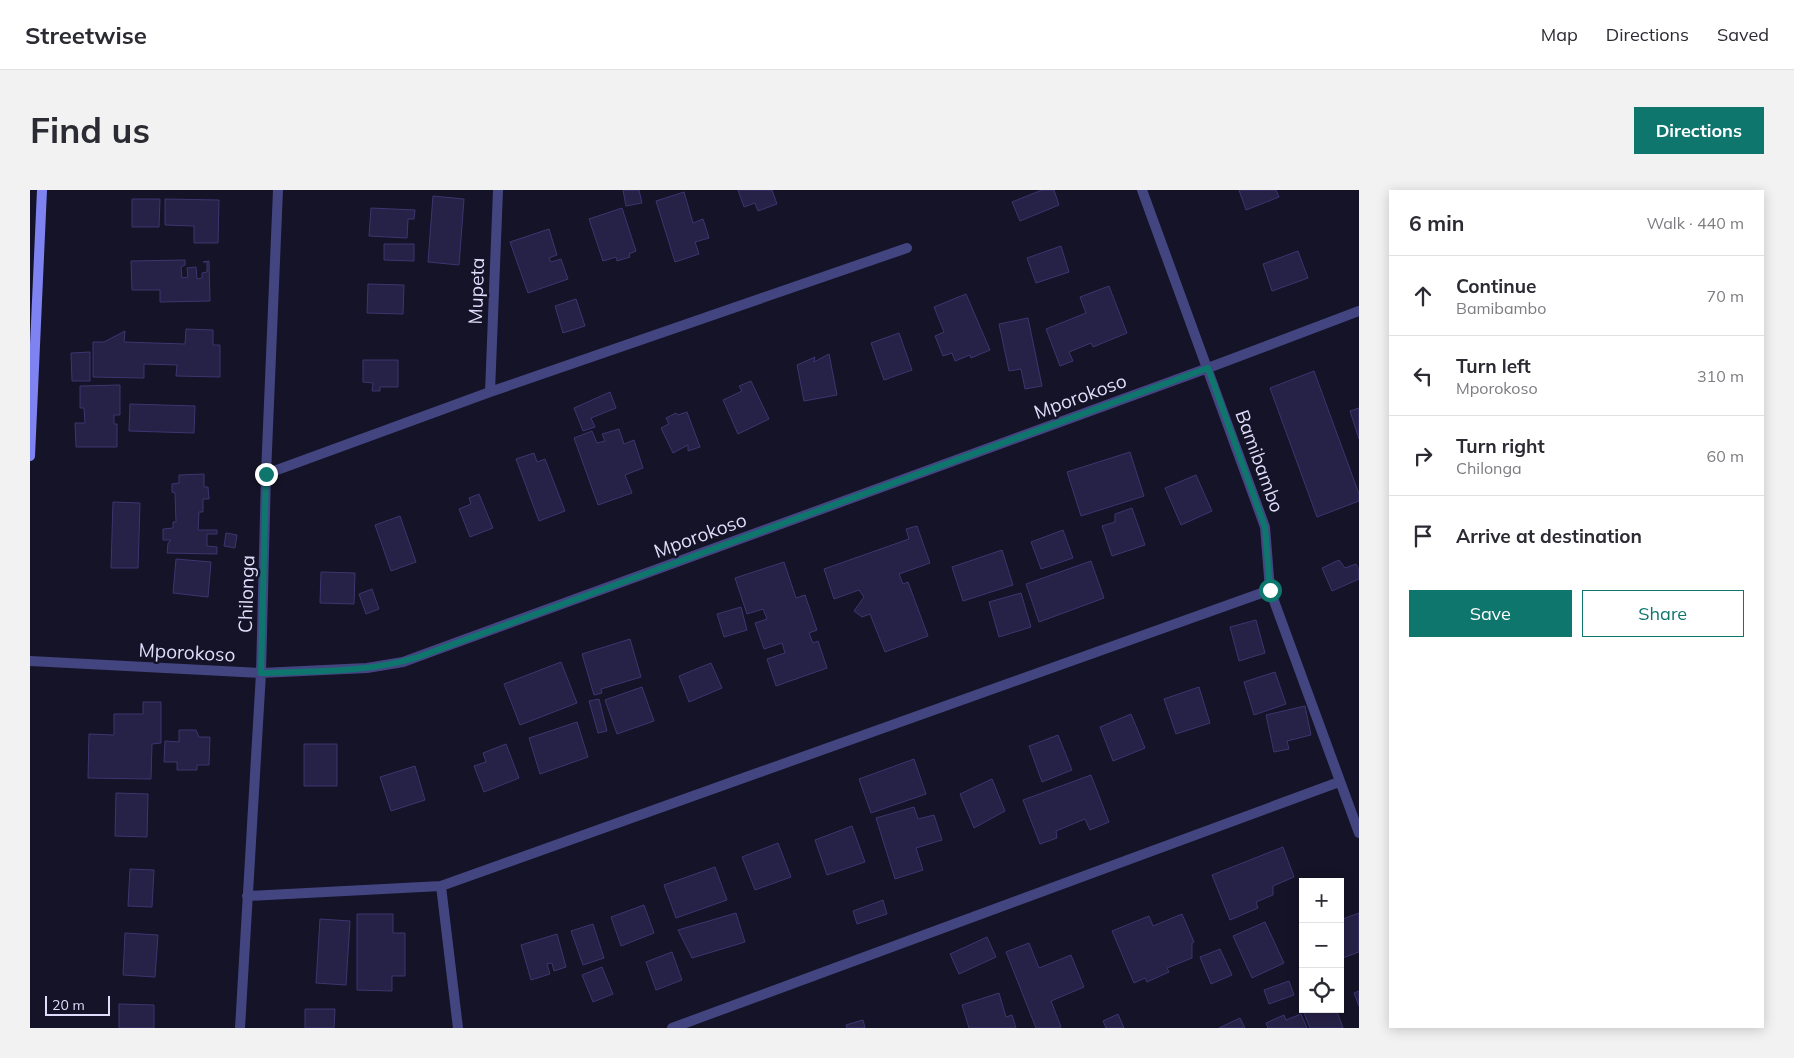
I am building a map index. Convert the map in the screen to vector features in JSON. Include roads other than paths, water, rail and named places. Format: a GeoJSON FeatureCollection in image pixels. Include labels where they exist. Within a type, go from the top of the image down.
{"type":"FeatureCollection","features":[{"type":"Feature","properties":{"kind":"street"},"geometry":{"type":"LineString","coordinates":[[30,456],[32,355],[42,190]]}},
{"type":"Feature","properties":{"kind":"street","name":"Chilonga"},"geometry":{"type":"LineString","coordinates":[[240,1028],[261,673],[266,474],[278,190]]}},
{"type":"Feature","properties":{"kind":"street","name":"Mupeta"},"geometry":{"type":"LineString","coordinates":[[490,392],[498,190]]}},
{"type":"Feature","properties":{"kind":"street","name":"Bamibambo"},"geometry":{"type":"LineString","coordinates":[[1142,190],[1265,527],[1270,590],[1359,833]]}},
{"type":"Feature","properties":{"kind":"street"},"geometry":{"type":"LineString","coordinates":[[266,474],[490,392],[907,248]]}},
{"type":"Feature","properties":{"kind":"street","name":"Mporokoso"},"geometry":{"type":"LineString","coordinates":[[30,661],[261,673],[385,666],[418,657],[1359,311]]}},
{"type":"Feature","properties":{"kind":"street"},"geometry":{"type":"LineString","coordinates":[[247,896],[441,886],[1270,590]]}},
{"type":"Feature","properties":{"kind":"street"},"geometry":{"type":"LineString","coordinates":[[672,1028],[1339,782]]}},
{"type":"Feature","properties":{"kind":"street"},"geometry":{"type":"LineString","coordinates":[[441,886],[458,1028]]}}]}
